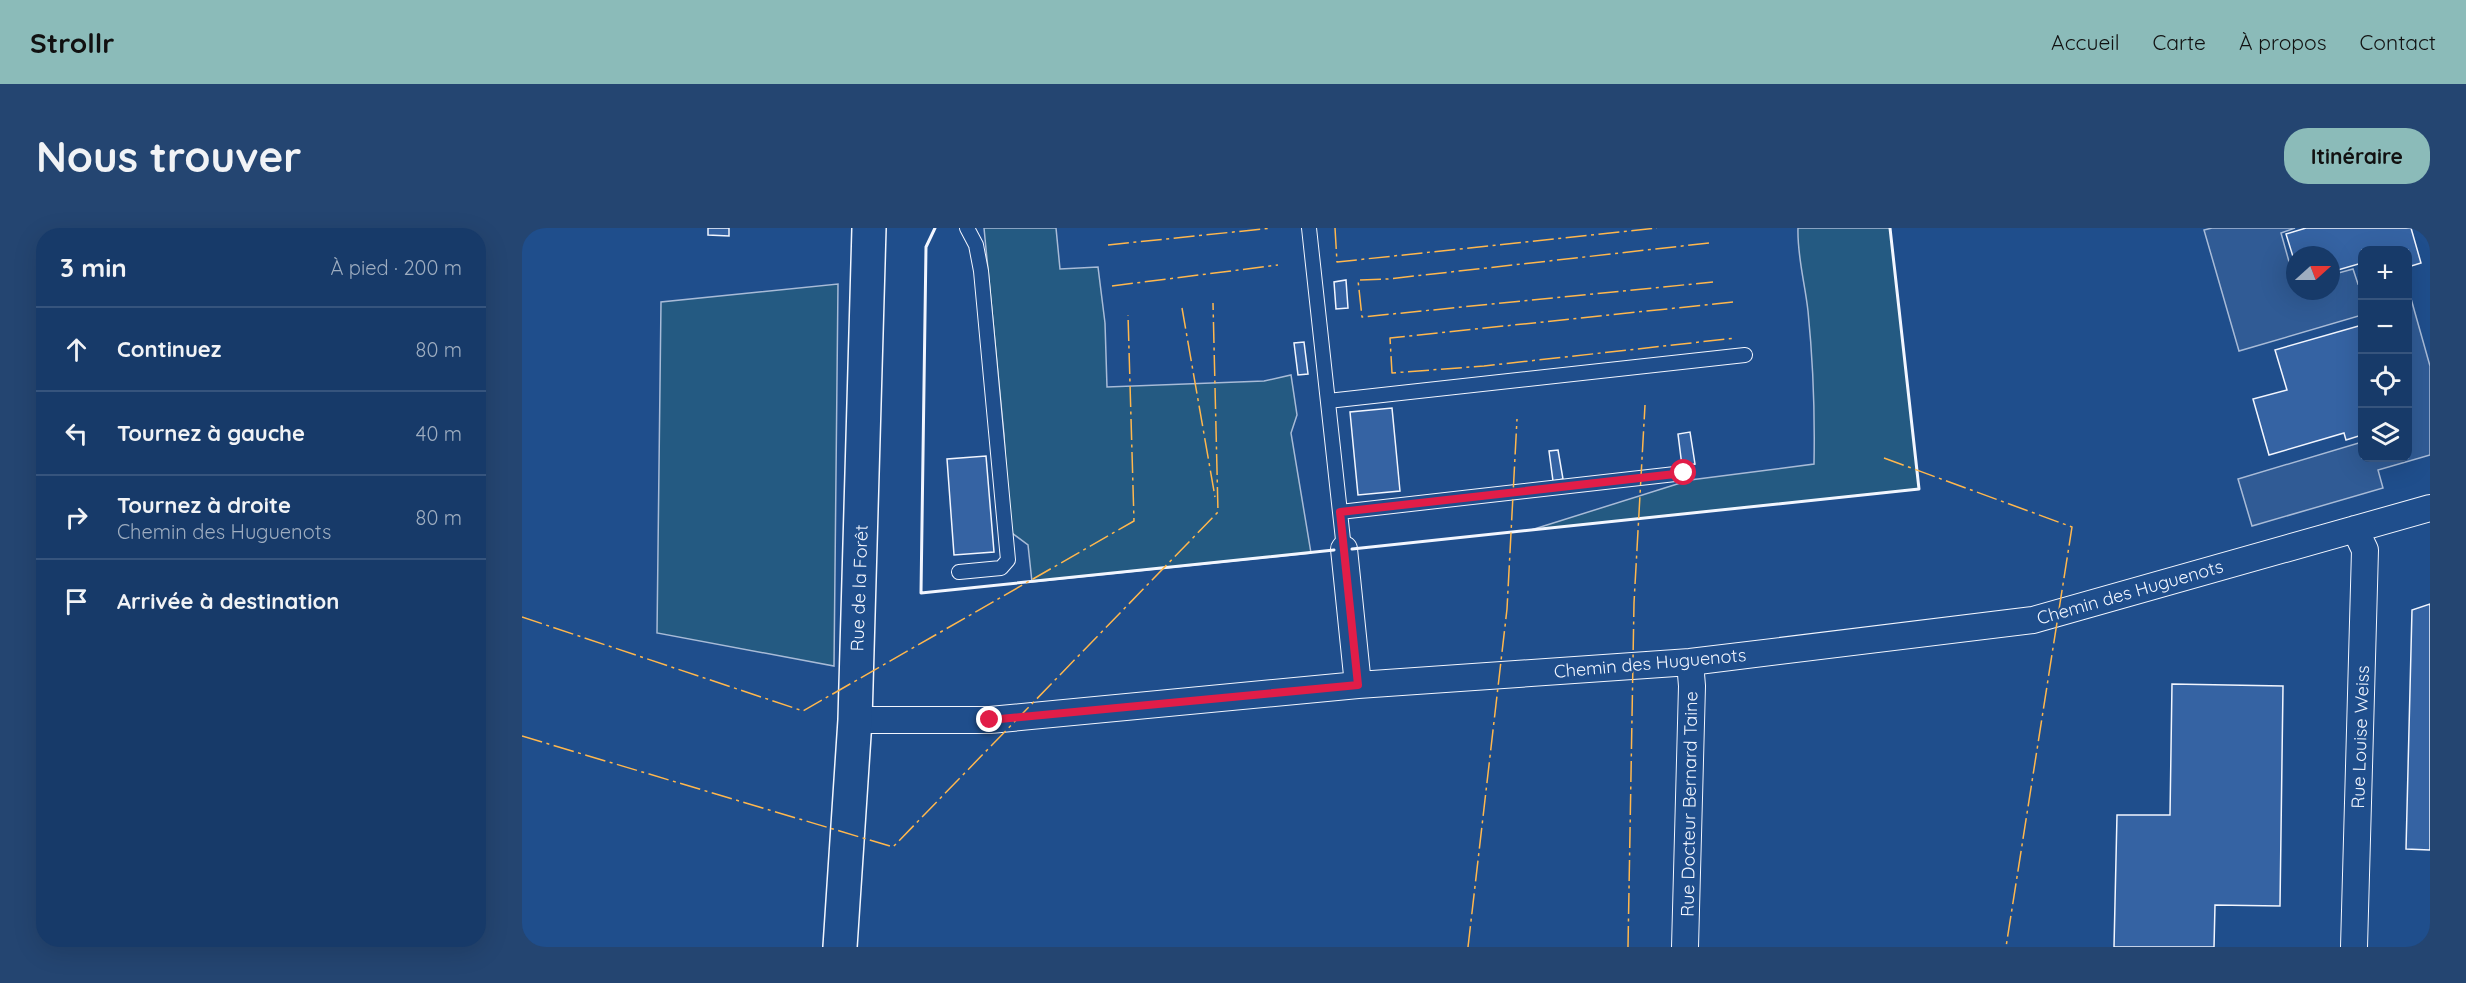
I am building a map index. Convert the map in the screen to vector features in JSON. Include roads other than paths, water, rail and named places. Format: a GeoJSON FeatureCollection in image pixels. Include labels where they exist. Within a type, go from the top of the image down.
{"type":"FeatureCollection","features":[{"type":"Feature","properties":{"kind":"street","name":"Rue de la Forêt"},"geometry":{"type":"LineString","coordinates":[[840,947],[855,720],[869,228]]}},
{"type":"Feature","properties":{"kind":"street","name":"Chemin des Huguenots"},"geometry":{"type":"LineString","coordinates":[[855,720],[990,720],[1358,685],[1690,662],[2033,620],[2430,508]]}},
{"type":"Feature","properties":{"kind":"street","name":"Rue Louise Weiss"},"geometry":{"type":"LineString","coordinates":[[2354,947],[2365,550],[2355,530]]}},
{"type":"Feature","properties":{"kind":"street"},"geometry":{"type":"LineString","coordinates":[[1344,549],[1358,685]]}},
{"type":"Feature","properties":{"kind":"street","name":"Rue Docteur Bernard Taine"},"geometry":{"type":"LineString","coordinates":[[1686,947],[1692,686],[1690,662]]}},
{"type":"Feature","properties":{"kind":"lane"},"geometry":{"type":"LineString","coordinates":[[959,572],[1001,568],[1008,560],[981,271],[975,245],[967,228]]}},
{"type":"Feature","properties":{"kind":"lane"},"geometry":{"type":"LineString","coordinates":[[1309,228],[1344,549]]}},
{"type":"Feature","properties":{"kind":"lane"},"geometry":{"type":"LineString","coordinates":[[1328,401],[1745,355]]}},
{"type":"Feature","properties":{"kind":"lane"},"geometry":{"type":"LineString","coordinates":[[1340,512],[1684,473]]}}]}
